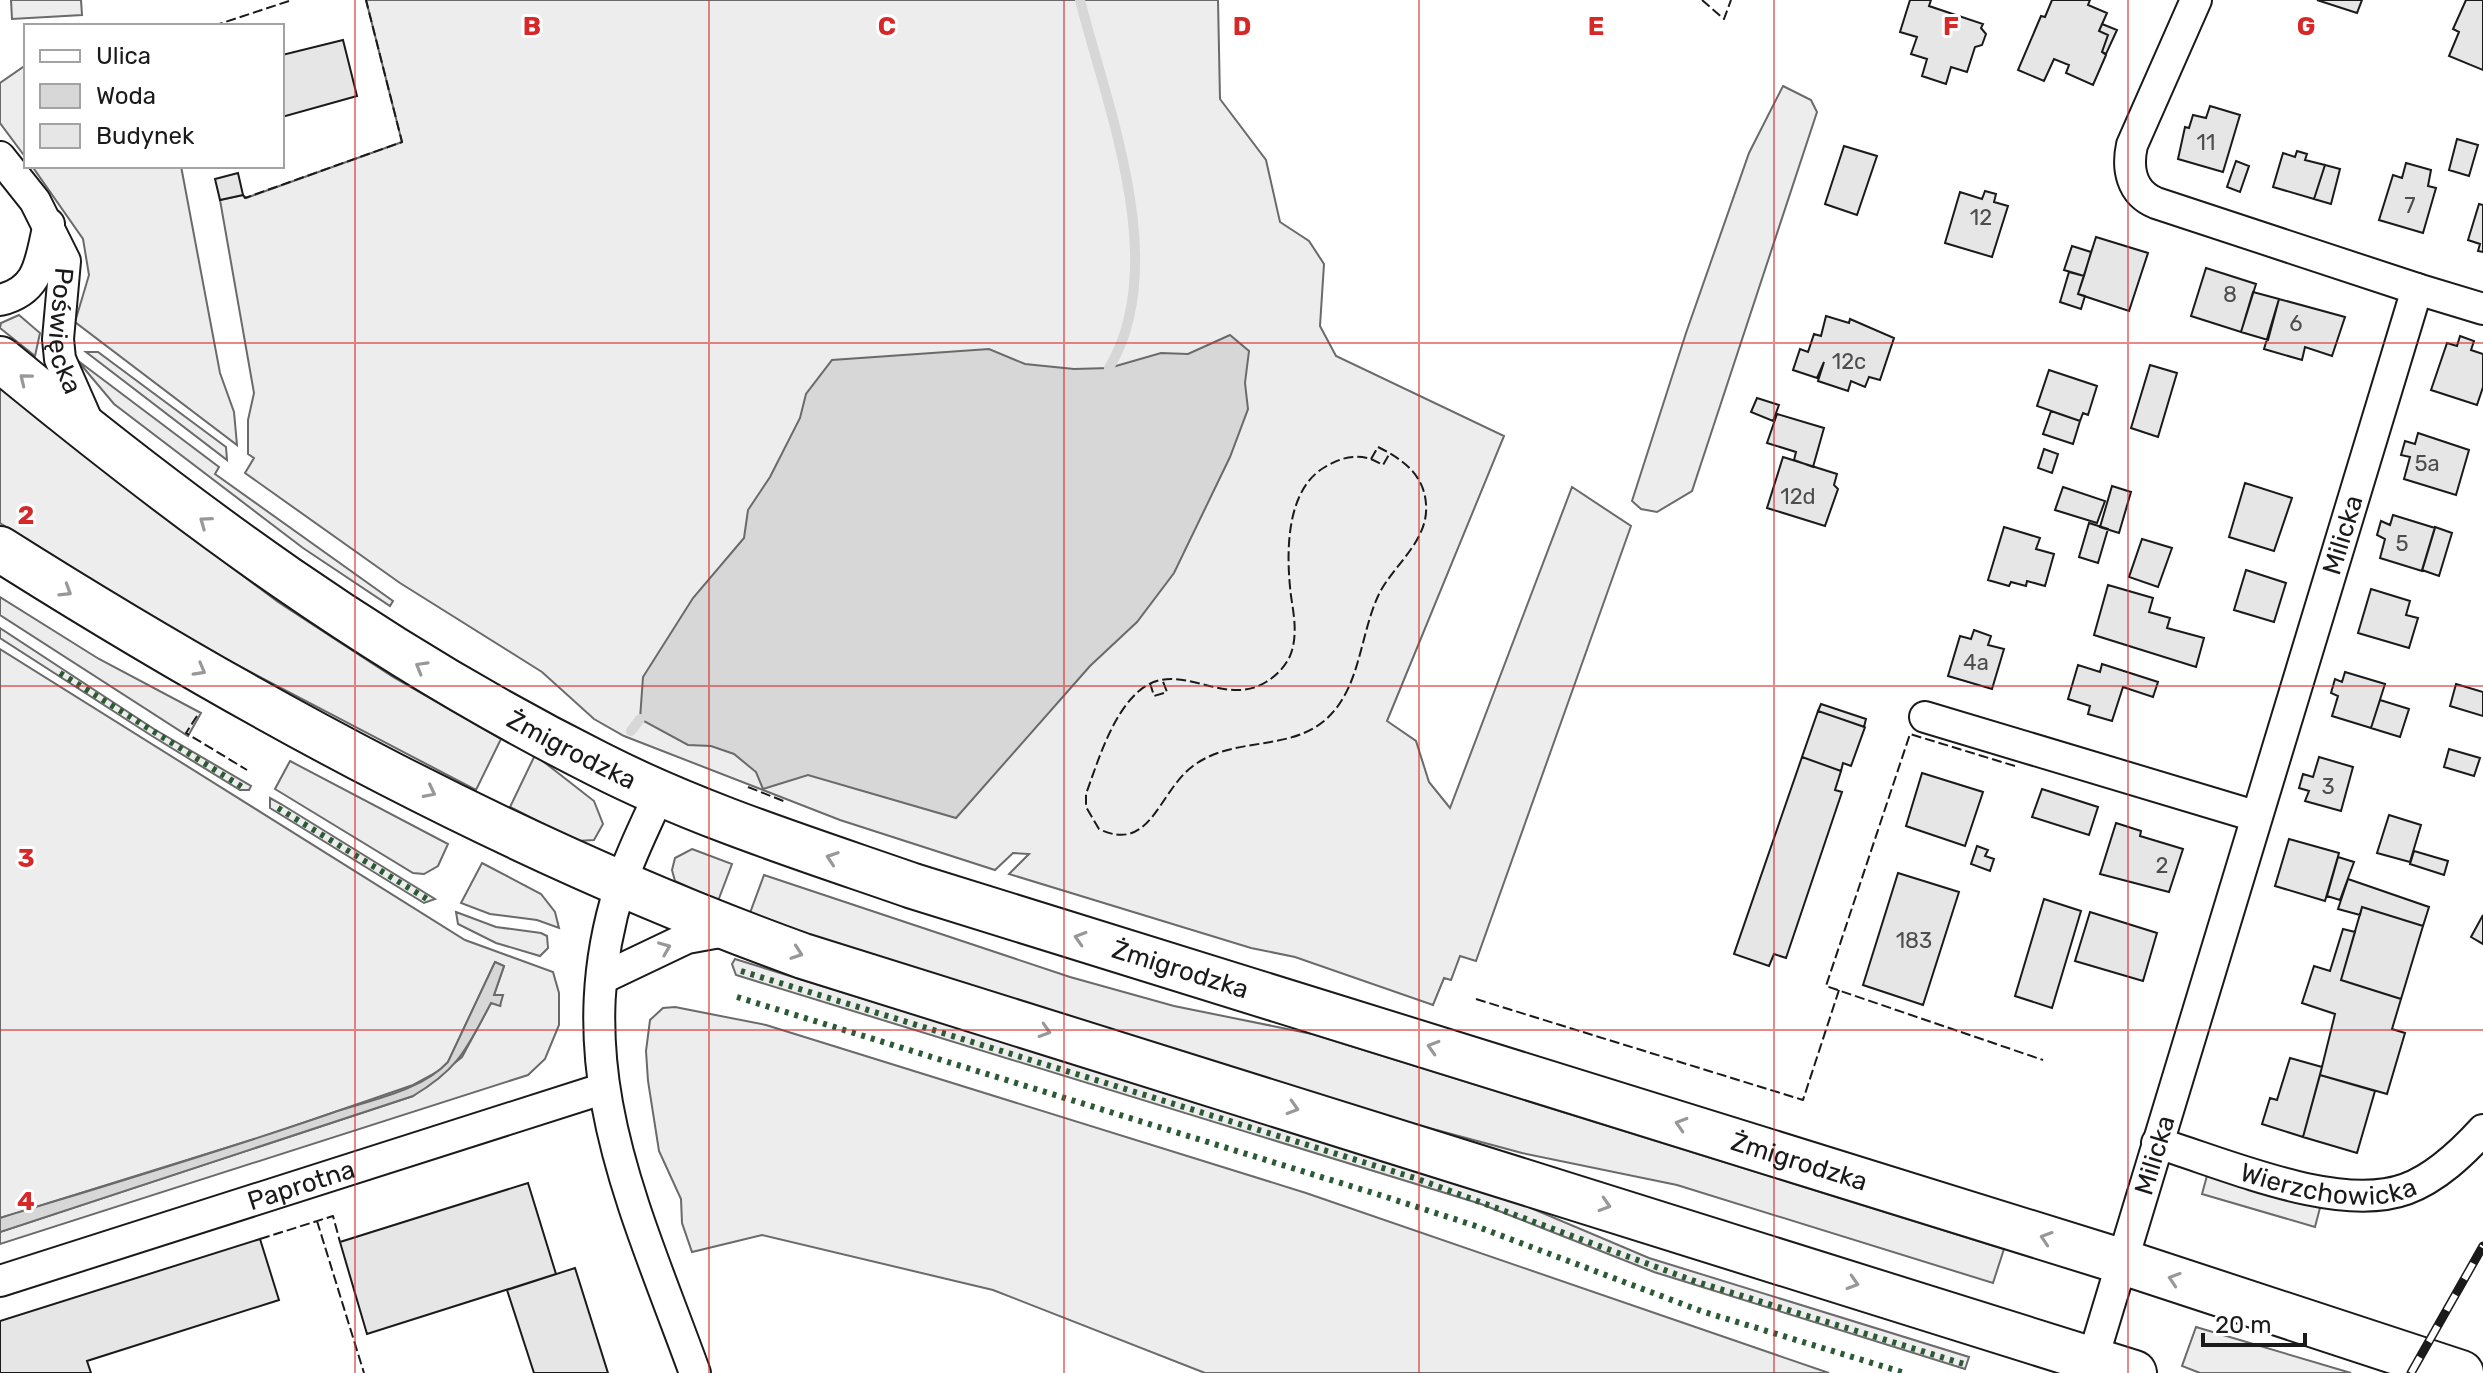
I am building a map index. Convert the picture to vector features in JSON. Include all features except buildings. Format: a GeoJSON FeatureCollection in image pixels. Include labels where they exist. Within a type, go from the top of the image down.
{"type":"FeatureCollection","features":[{"type":"Feature","properties":{"kind":"main road","name":"Żmigrodzka"},"geometry":{"type":"LineString","coordinates":[[0,359],[261,563],[384,646],[535,732],[660,792],[767,835],[913,886],[2120,1261],[2461,1373]]}},
{"type":"Feature","properties":{"kind":"main road"},"geometry":{"type":"LineString","coordinates":[[0,549],[132,633],[297,724],[471,814],[620,884],[732,930],[818,960],[2134,1373]]}},
{"type":"Feature","properties":{"kind":"street"},"geometry":{"type":"LineString","coordinates":[[2196,0],[2132,145],[2129,159],[2132,179],[2139,191],[2156,203],[2483,309]]}},
{"type":"Feature","properties":{"kind":"street","name":"Poświęcka"},"geometry":{"type":"LineString","coordinates":[[0,157],[49,224],[65,261],[58,339],[60,359],[94,434]]}},
{"type":"Feature","properties":{"kind":"street","name":"Poświęcka"},"geometry":{"type":"LineString","coordinates":[[0,300],[24,291],[33,280],[49,224]]}},
{"type":"Feature","properties":{"kind":"street","name":"Milicka"},"geometry":{"type":"LineString","coordinates":[[2093,1358],[2417,289]]}},
{"type":"Feature","properties":{"kind":"street"},"geometry":{"type":"LineString","coordinates":[[1925,717],[2255,816]]}},
{"type":"Feature","properties":{"kind":"street"},"geometry":{"type":"LineString","coordinates":[[660,792],[620,884],[603,978],[598,1047],[602,1089],[633,1208],[695,1373]]}},
{"type":"Feature","properties":{"kind":"street"},"geometry":{"type":"LineString","coordinates":[[603,978],[687,938],[732,930]]}},
{"type":"Feature","properties":{"kind":"street","name":"Paprotna"},"geometry":{"type":"LineString","coordinates":[[0,1281],[602,1089]]}},
{"type":"Feature","properties":{"kind":"street","name":"Wierzchowicka"},"geometry":{"type":"LineString","coordinates":[[2157,1143],[2306,1190],[2370,1194],[2405,1189],[2440,1170],[2483,1130]]}},
{"type":"Feature","properties":{"kind":"shaded area"},"geometry":{"type":"Polygon","coordinates":[[[11,0],[81,0],[82,15],[12,19],[11,0]]]}},
{"type":"Feature","properties":{"kind":"shaded area"},"geometry":{"type":"Polygon","coordinates":[[[366,0],[1218,0],[1220,99],[1266,160],[1280,222],[1309,241],[1324,264],[1320,326],[1336,356],[1504,436],[1387,721],[1416,741],[1429,782],[1450,808],[1572,487],[1631,526],[1476,961],[1460,956],[1451,980],[1444,978],[1433,1005],[1295,957],[1251,948],[1009,874],[1029,854],[1013,853],[995,870],[840,820],[624,736],[594,719],[542,672],[400,583],[245,473],[254,458],[248,454],[248,420],[254,393],[220,200],[243,195],[246,198],[402,142],[366,0]]]}},
{"type":"Feature","properties":{"kind":"shaded area"},"geometry":{"type":"Polygon","coordinates":[[[24,66],[24,155],[0,123],[0,83],[24,66]]]}},
{"type":"Feature","properties":{"kind":"shaded area"},"geometry":{"type":"Polygon","coordinates":[[[1783,86],[1811,100],[1817,112],[1692,491],[1657,512],[1641,509],[1632,501],[1686,333],[1749,153],[1783,86]]]}},
{"type":"Feature","properties":{"kind":"shaded area"},"geometry":{"type":"Polygon","coordinates":[[[33,168],[181,168],[220,373],[234,412],[237,445],[75,322],[89,275],[83,239],[33,168]]]}},
{"type":"Feature","properties":{"kind":"shaded area"},"geometry":{"type":"Polygon","coordinates":[[[19,315],[40,333],[35,356],[0,328],[1,323],[19,315]]]}},
{"type":"Feature","properties":{"kind":"shaded area"},"geometry":{"type":"Polygon","coordinates":[[[86,352],[98,352],[226,447],[227,460],[86,352]]]}},
{"type":"Feature","properties":{"kind":"shaded area"},"geometry":{"type":"Polygon","coordinates":[[[77,360],[219,467],[215,474],[393,601],[390,606],[303,548],[114,404],[77,360]]]}},
{"type":"Feature","properties":{"kind":"shaded area"},"geometry":{"type":"Polygon","coordinates":[[[0,385],[171,522],[278,602],[393,677],[501,739],[476,790],[220,656],[68,567],[0,523],[0,385]]]}},
{"type":"Feature","properties":{"kind":"shaded area"},"geometry":{"type":"Polygon","coordinates":[[[0,597],[99,659],[201,713],[188,736],[0,615],[0,597]]]}},
{"type":"Feature","properties":{"kind":"shaded area"},"geometry":{"type":"Polygon","coordinates":[[[0,628],[154,729],[251,786],[249,790],[240,790],[0,638],[0,628]]]}},
{"type":"Feature","properties":{"kind":"shaded area"},"geometry":{"type":"Polygon","coordinates":[[[0,649],[465,940],[553,972],[559,993],[559,1025],[545,1059],[528,1075],[0,1244],[0,1232],[413,1096],[462,1057],[491,1003],[500,1005],[494,995],[504,966],[495,962],[448,1062],[439,1071],[413,1085],[271,1134],[0,1218],[0,649]]]}},
{"type":"Feature","properties":{"kind":"shaded area"},"geometry":{"type":"Polygon","coordinates":[[[535,755],[594,801],[603,824],[594,840],[577,841],[510,807],[535,755]]]}},
{"type":"Feature","properties":{"kind":"shaded area"},"geometry":{"type":"Polygon","coordinates":[[[290,761],[448,844],[438,866],[424,874],[413,873],[275,789],[290,761]]]}},
{"type":"Feature","properties":{"kind":"shaded area"},"geometry":{"type":"Polygon","coordinates":[[[270,798],[435,899],[424,903],[270,808],[270,798]]]}},
{"type":"Feature","properties":{"kind":"shaded area"},"geometry":{"type":"Polygon","coordinates":[[[692,849],[732,864],[718,901],[675,881],[672,870],[675,858],[692,849]]]}},
{"type":"Feature","properties":{"kind":"shaded area"},"geometry":{"type":"Polygon","coordinates":[[[482,863],[541,894],[555,912],[559,928],[537,920],[490,914],[461,903],[482,863]]]}},
{"type":"Feature","properties":{"kind":"shaded area"},"geometry":{"type":"Polygon","coordinates":[[[764,875],[1070,977],[1174,1006],[1312,1034],[2004,1249],[1993,1283],[1677,1185],[1522,1153],[1403,1121],[794,930],[750,913],[764,875]]]}},
{"type":"Feature","properties":{"kind":"shaded area"},"geometry":{"type":"Polygon","coordinates":[[[456,912],[496,927],[541,933],[547,936],[548,948],[540,956],[496,943],[458,924],[456,912]]]}},
{"type":"Feature","properties":{"kind":"shaded area"},"geometry":{"type":"Polygon","coordinates":[[[735,959],[1507,1198],[1649,1258],[1969,1357],[1965,1369],[1654,1272],[1481,1204],[736,975],[732,964],[735,959]]]}},
{"type":"Feature","properties":{"kind":"shaded area"},"geometry":{"type":"Polygon","coordinates":[[[675,1007],[766,1025],[1306,1193],[1829,1373],[1205,1373],[993,1290],[762,1235],[692,1252],[682,1223],[681,1199],[659,1151],[648,1081],[646,1051],[650,1020],[663,1008],[675,1007]]]}},
{"type":"Feature","properties":{"kind":"shaded area"},"geometry":{"type":"Polygon","coordinates":[[[2208,1172],[2321,1204],[2315,1227],[2202,1194],[2208,1172]]]}},
{"type":"Feature","properties":{"kind":"shaded area"},"geometry":{"type":"Polygon","coordinates":[[[2196,1327],[2351,1373],[2200,1373],[2182,1366],[2196,1327]]]}},
{"type":"Feature","properties":{"kind":"water"},"geometry":{"type":"Polygon","coordinates":[[[1230,335],[1249,351],[1245,383],[1248,409],[1230,457],[1174,573],[1137,622],[1090,666],[956,818],[808,775],[763,789],[756,772],[734,754],[711,746],[688,745],[640,719],[643,677],[693,598],[744,538],[748,510],[770,477],[800,418],[806,394],[832,360],[989,349],[1025,364],[1074,369],[1109,368],[1161,353],[1188,354],[1230,335]]]}},
{"type":"Feature","properties":{"kind":"water"},"geometry":{"type":"Polygon","coordinates":[[[495,962],[504,966],[494,995],[503,995],[500,1006],[491,1003],[452,1067],[413,1096],[0,1232],[0,1218],[378,1099],[424,1080],[448,1062],[495,962]]]}},
{"type":"Feature","properties":{"kind":"waterway"},"geometry":{"type":"LineString","coordinates":[[1080,0],[1117,136],[1134,235],[1134,282],[1127,327],[1109,368]]}},
{"type":"Feature","properties":{"kind":"waterway"},"geometry":{"type":"LineString","coordinates":[[631,731],[640,719]]}},
{"type":"Feature","properties":{"kind":"railway"},"geometry":{"type":"LineString","coordinates":[[2411,1373],[2483,1246]]}},
{"type":"Feature","properties":{"kind":"hedge"},"geometry":{"type":"LineString","coordinates":[[60,673],[244,788]]}},
{"type":"Feature","properties":{"kind":"hedge"},"geometry":{"type":"LineString","coordinates":[[278,808],[427,899]]}},
{"type":"Feature","properties":{"kind":"hedge"},"geometry":{"type":"LineString","coordinates":[[741,971],[1415,1178],[1697,1282],[1964,1364]]}},
{"type":"Feature","properties":{"kind":"hedge"},"geometry":{"type":"LineString","coordinates":[[737,997],[1383,1196],[1473,1225],[1701,1311],[1905,1373]]}},
{"type":"Feature","properties":{"kind":"fence"},"geometry":{"type":"LineString","coordinates":[[219,24],[292,0]]}},
{"type":"Feature","properties":{"kind":"fence"},"geometry":{"type":"LineString","coordinates":[[243,195],[245,198],[402,142],[366,0]]}},
{"type":"Feature","properties":{"kind":"fence"},"geometry":{"type":"LineString","coordinates":[[1702,0],[1724,19],[1731,0]]}},
{"type":"Feature","properties":{"kind":"fence"},"geometry":{"type":"LineString","coordinates":[[1378,447],[1403,462],[1416,476],[1424,493],[1425,517],[1416,541],[1379,594],[1352,678],[1336,708],[1309,731],[1225,751],[1193,766],[1181,777],[1152,817],[1131,833],[1117,835],[1099,829],[1086,807],[1086,794],[1114,725],[1139,691],[1154,682],[1169,679],[1217,688],[1250,689],[1270,680],[1286,664],[1295,634],[1289,580],[1289,543],[1295,507],[1312,477],[1325,467],[1347,458],[1371,459],[1378,447]]}},
{"type":"Feature","properties":{"kind":"fence"},"geometry":{"type":"LineString","coordinates":[[1371,459],[1383,465],[1390,453]]}},
{"type":"Feature","properties":{"kind":"fence"},"geometry":{"type":"LineString","coordinates":[[1150,683],[1154,696],[1167,692],[1162,679]]}},
{"type":"Feature","properties":{"kind":"fence"},"geometry":{"type":"LineString","coordinates":[[197,716],[186,733],[247,770]]}},
{"type":"Feature","properties":{"kind":"fence"},"geometry":{"type":"LineString","coordinates":[[2015,766],[1910,734],[1826,986],[2043,1060]]}},
{"type":"Feature","properties":{"kind":"fence"},"geometry":{"type":"LineString","coordinates":[[748,787],[786,802]]}},
{"type":"Feature","properties":{"kind":"fence"},"geometry":{"type":"LineString","coordinates":[[1476,999],[1803,1100],[1839,990]]}},
{"type":"Feature","properties":{"kind":"fence"},"geometry":{"type":"LineString","coordinates":[[260,1239],[333,1216],[340,1242]]}},
{"type":"Feature","properties":{"kind":"fence"},"geometry":{"type":"LineString","coordinates":[[317,1221],[364,1373]]}}]}
